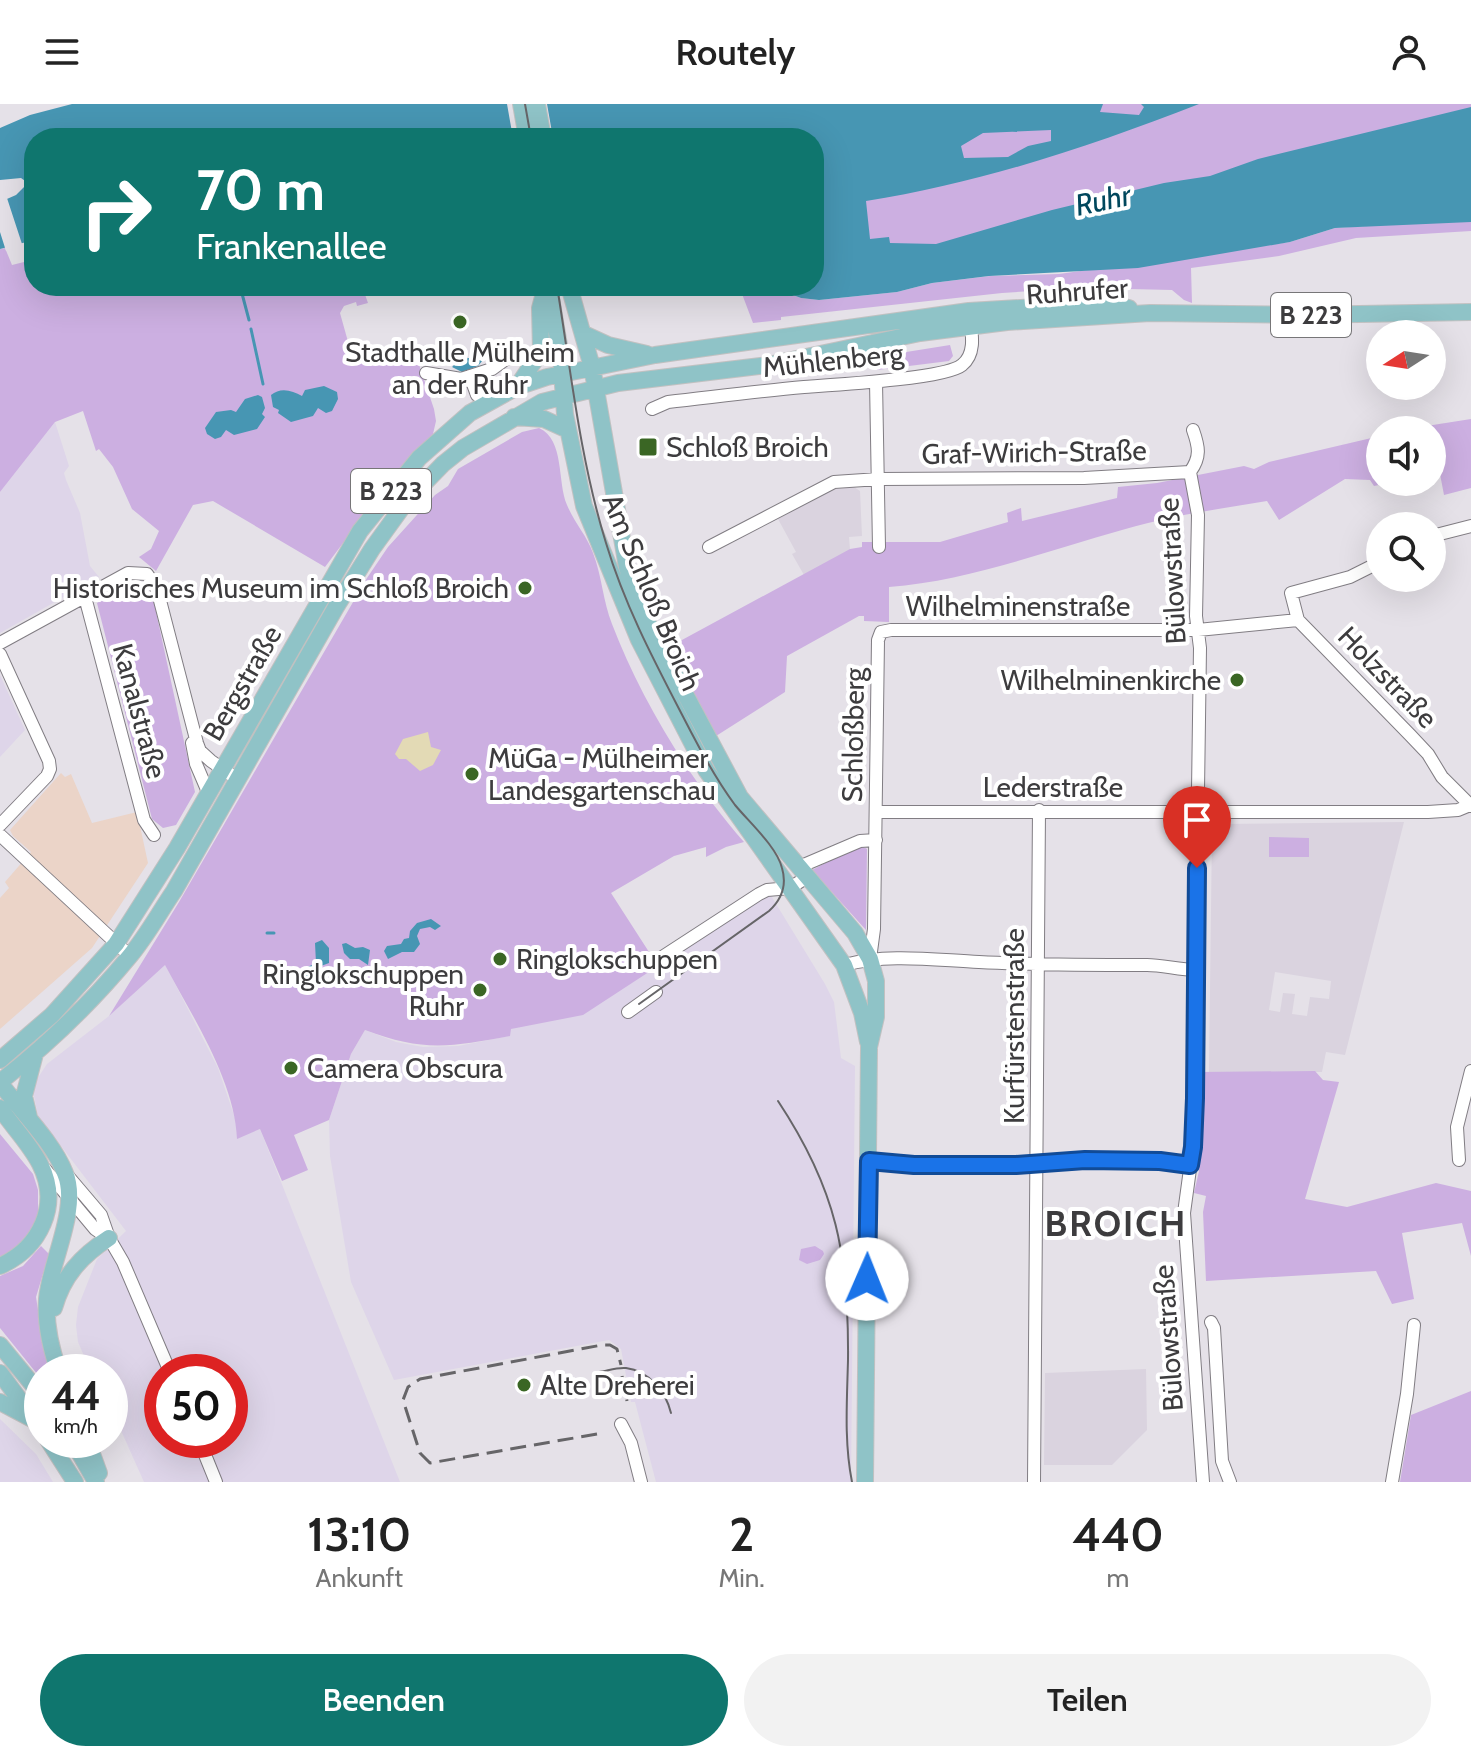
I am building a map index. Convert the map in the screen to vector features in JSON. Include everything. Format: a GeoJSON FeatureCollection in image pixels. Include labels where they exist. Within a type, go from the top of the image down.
{"type":"FeatureCollection","features":[{"type":"Feature","properties":{"kind":"main road"},"geometry":{"type":"LineString","coordinates":[[521,104],[525,128]]}},
{"type":"Feature","properties":{"kind":"main road"},"geometry":{"type":"LineString","coordinates":[[537,104],[541,128]]}},
{"type":"Feature","properties":{"kind":"main road"},"geometry":{"type":"LineString","coordinates":[[517,387],[541,351],[540,308],[544,296]]}},
{"type":"Feature","properties":{"kind":"main road","name":"Am Schloß Broich"},"geometry":{"type":"LineString","coordinates":[[549,296],[568,430],[584,506],[639,640],[706,770],[844,965],[862,1013],[869,1047]]}},
{"type":"Feature","properties":{"kind":"main road","name":"Am Schloß Broich"},"geometry":{"type":"LineString","coordinates":[[572,296],[592,367],[627,567],[635,595],[726,775],[755,817],[855,933],[870,959],[876,981],[876,1017],[869,1047]]}},
{"type":"Feature","properties":{"kind":"main road","name":"Ruhrufer"},"geometry":{"type":"LineString","coordinates":[[562,373],[655,355],[1103,303],[1150,313],[1303,315],[1471,312]]}},
{"type":"Feature","properties":{"kind":"main road","name":"Ruhrufer"},"geometry":{"type":"LineString","coordinates":[[563,395],[596,387],[768,365],[970,319]]}},
{"type":"Feature","properties":{"kind":"main road"},"geometry":{"type":"LineString","coordinates":[[584,334],[608,345],[655,355]]}},
{"type":"Feature","properties":{"kind":"main road","name":"Bergstraße"},"geometry":{"type":"LineString","coordinates":[[0,1060],[52,1015],[116,944],[369,519],[419,458],[470,413],[517,387],[562,373]]}},
{"type":"Feature","properties":{"kind":"main road","name":"Bergstraße"},"geometry":{"type":"LineString","coordinates":[[0,1082],[35,1054],[130,956],[174,891],[336,607],[406,502],[443,464],[513,417],[563,395]]}},
{"type":"Feature","properties":{"kind":"main road"},"geometry":{"type":"LineString","coordinates":[[513,417],[544,419],[568,430]]}},
{"type":"Feature","properties":{"kind":"main road"},"geometry":{"type":"LineString","coordinates":[[865,1482],[869,1047]]}},
{"type":"Feature","properties":{"kind":"main road"},"geometry":{"type":"LineString","coordinates":[[23,1128],[24,1096],[35,1054]]}},
{"type":"Feature","properties":{"kind":"main road"},"geometry":{"type":"LineString","coordinates":[[0,1082],[40,1164],[48,1189],[47,1215],[40,1233],[16,1259],[0,1266]]}},
{"type":"Feature","properties":{"kind":"main road"},"geometry":{"type":"LineString","coordinates":[[0,1108],[56,1156],[67,1175],[69,1197],[49,1285],[48,1329],[54,1354]]}},
{"type":"Feature","properties":{"kind":"main road"},"geometry":{"type":"LineString","coordinates":[[0,1123],[23,1128]]}},
{"type":"Feature","properties":{"kind":"main road"},"geometry":{"type":"LineString","coordinates":[[48,1329],[59,1291],[72,1268],[87,1252],[109,1238]]}},
{"type":"Feature","properties":{"kind":"main road"},"geometry":{"type":"LineString","coordinates":[[0,1345],[24,1374]]}},
{"type":"Feature","properties":{"kind":"main road"},"geometry":{"type":"LineString","coordinates":[[0,1373],[24,1406]]}},
{"type":"Feature","properties":{"kind":"main road"},"geometry":{"type":"LineString","coordinates":[[0,1402],[24,1417]]}},
{"type":"Feature","properties":{"kind":"main road"},"geometry":{"type":"LineString","coordinates":[[60,1458],[75,1482]]}},
{"type":"Feature","properties":{"kind":"main road"},"geometry":{"type":"LineString","coordinates":[[82,1458],[96,1482]]}},
{"type":"Feature","properties":{"kind":"main road"},"geometry":{"type":"LineString","coordinates":[[94,1458],[103,1482]]}},
{"type":"Feature","properties":{"kind":"street","name":"Mühlenberg"},"geometry":{"type":"LineString","coordinates":[[652,409],[668,402],[947,373],[959,368],[971,352],[970,319]]}},
{"type":"Feature","properties":{"kind":"street"},"geometry":{"type":"LineString","coordinates":[[426,373],[461,379],[492,369],[516,352]]}},
{"type":"Feature","properties":{"kind":"street"},"geometry":{"type":"LineString","coordinates":[[470,376],[477,395]]}},
{"type":"Feature","properties":{"kind":"street"},"geometry":{"type":"LineString","coordinates":[[876,382],[879,547]]}},
{"type":"Feature","properties":{"kind":"street","name":"Bülowstraße"},"geometry":{"type":"LineString","coordinates":[[1193,430],[1199,459],[1190,473],[1197,510],[1198,814],[1193,1147],[1184,1213],[1203,1482]]}},
{"type":"Feature","properties":{"kind":"street","name":"Graf-Wirich-Straße"},"geometry":{"type":"LineString","coordinates":[[709,547],[825,485],[879,479],[1084,478],[1190,473]]}},
{"type":"Feature","properties":{"kind":"street"},"geometry":{"type":"LineString","coordinates":[[1446,532],[1471,526]]}},
{"type":"Feature","properties":{"kind":"street"},"geometry":{"type":"LineString","coordinates":[[1298,620],[1291,593],[1350,577],[1366,569]]}},
{"type":"Feature","properties":{"kind":"street"},"geometry":{"type":"LineString","coordinates":[[0,643],[128,573],[147,574],[157,589],[200,751],[237,779]]}},
{"type":"Feature","properties":{"kind":"street","name":"Kanalstraße"},"geometry":{"type":"LineString","coordinates":[[85,597],[144,820],[154,835]]}},
{"type":"Feature","properties":{"kind":"street","name":"Wilhelminenstraße"},"geometry":{"type":"LineString","coordinates":[[881,632],[1198,630],[1298,620]]}},
{"type":"Feature","properties":{"kind":"street","name":"Holzstraße"},"geometry":{"type":"LineString","coordinates":[[1298,620],[1428,754],[1442,777],[1470,806]]}},
{"type":"Feature","properties":{"kind":"street","name":"Schloßberg"},"geometry":{"type":"LineString","coordinates":[[870,959],[874,929],[878,640],[881,632]]}},
{"type":"Feature","properties":{"kind":"street"},"geometry":{"type":"LineString","coordinates":[[0,654],[50,769],[47,776],[0,825]]}},
{"type":"Feature","properties":{"kind":"street"},"geometry":{"type":"LineString","coordinates":[[193,732],[192,748],[208,792]]}},
{"type":"Feature","properties":{"kind":"street","name":"Lederstraße"},"geometry":{"type":"LineString","coordinates":[[876,812],[1428,812],[1470,806]]}},
{"type":"Feature","properties":{"kind":"street","name":"Kurfürstenstraße"},"geometry":{"type":"LineString","coordinates":[[1034,1482],[1039,810]]}},
{"type":"Feature","properties":{"kind":"street"},"geometry":{"type":"LineString","coordinates":[[0,835],[130,956]]}},
{"type":"Feature","properties":{"kind":"street","name":"Schloßberg"},"geometry":{"type":"LineString","coordinates":[[803,872],[860,841],[876,840]]}},
{"type":"Feature","properties":{"kind":"street"},"geometry":{"type":"LineString","coordinates":[[656,961],[759,894],[767,890],[790,888],[803,872]]}},
{"type":"Feature","properties":{"kind":"street"},"geometry":{"type":"LineString","coordinates":[[844,965],[870,959],[898,958],[1039,965],[1152,965],[1174,970],[1196,970]]}},
{"type":"Feature","properties":{"kind":"street"},"geometry":{"type":"LineString","coordinates":[[628,1012],[656,992]]}},
{"type":"Feature","properties":{"kind":"street"},"geometry":{"type":"LineString","coordinates":[[1459,1160],[1457,1127],[1471,1071]]}},
{"type":"Feature","properties":{"kind":"street"},"geometry":{"type":"LineString","coordinates":[[869,1161],[914,1165],[1037,1164],[1085,1160],[1160,1161],[1190,1165]]}},
{"type":"Feature","properties":{"kind":"street"},"geometry":{"type":"LineString","coordinates":[[40,1164],[95,1229],[109,1238]]}},
{"type":"Feature","properties":{"kind":"street"},"geometry":{"type":"LineString","coordinates":[[67,1175],[101,1215],[162,1354]]}},
{"type":"Feature","properties":{"kind":"street"},"geometry":{"type":"LineString","coordinates":[[1211,1322],[1222,1461],[1230,1482]]}},
{"type":"Feature","properties":{"kind":"street"},"geometry":{"type":"LineString","coordinates":[[1392,1482],[1407,1394],[1414,1325]]}},
{"type":"Feature","properties":{"kind":"street"},"geometry":{"type":"LineString","coordinates":[[621,1424],[631,1443],[641,1482]]}},
{"type":"Feature","properties":{"kind":"street"},"geometry":{"type":"LineString","coordinates":[[206,1458],[216,1482]]}},
{"type":"Feature","properties":{"kind":"shaded area"},"geometry":{"type":"Polygon","coordinates":[[[863,104],[1471,104],[1471,169],[824,271],[824,128],[714,128],[863,104]]]}},
{"type":"Feature","properties":{"kind":"shaded area"},"geometry":{"type":"Polygon","coordinates":[[[1471,222],[1471,231],[1356,238],[1279,256],[1191,268],[1192,303],[1172,290],[1129,289],[1128,285],[1002,293],[781,317],[781,320],[753,323],[743,296],[796,296],[819,300],[897,292],[932,283],[990,276],[1059,274],[1290,242],[1335,228],[1471,222]]]}},
{"type":"Feature","properties":{"kind":"shaded area"},"geometry":{"type":"Polygon","coordinates":[[[5,248],[12,265],[24,262],[24,296],[366,296],[368,303],[357,306],[356,302],[344,306],[340,313],[352,356],[411,341],[434,409],[436,421],[433,434],[395,474],[325,567],[213,501],[193,505],[156,571],[139,557],[151,549],[159,531],[132,509],[113,467],[99,449],[96,451],[83,411],[55,422],[0,492],[0,249],[5,248]]]}},
{"type":"Feature","properties":{"kind":"shaded area"},"geometry":{"type":"Polygon","coordinates":[[[950,345],[953,356],[949,361],[877,370],[875,357],[950,345]]]}},
{"type":"Feature","properties":{"kind":"shaded area"},"geometry":{"type":"Polygon","coordinates":[[[1471,419],[1471,488],[1446,494],[1446,423],[1471,419]]]}},
{"type":"Feature","properties":{"kind":"shaded area"},"geometry":{"type":"Polygon","coordinates":[[[55,422],[69,466],[64,473],[80,513],[90,566],[99,577],[0,633],[0,492],[55,422]]]}},
{"type":"Feature","properties":{"kind":"shaded area","name":"MüGa - Mülheimer Landesgartenschau"},"geometry":{"type":"Polygon","coordinates":[[[539,428],[553,442],[557,452],[567,505],[593,553],[609,616],[637,682],[687,767],[744,842],[706,857],[706,847],[674,856],[611,893],[658,966],[583,1015],[511,1029],[510,1036],[453,1045],[403,1042],[365,1030],[351,1054],[329,1120],[294,1135],[308,1170],[282,1181],[260,1129],[237,1139],[229,1095],[220,1072],[165,965],[109,1016],[388,547],[435,495],[448,486],[458,469],[522,432],[539,428]]]}},
{"type":"Feature","properties":{"kind":"shaded area"},"geometry":{"type":"Polygon","coordinates":[[[1366,439],[1366,480],[1345,479],[1279,520],[1267,501],[1212,510],[1140,525],[948,579],[889,587],[889,622],[864,621],[864,616],[859,616],[787,656],[785,692],[716,736],[669,647],[850,549],[862,547],[862,542],[940,542],[1008,522],[1007,513],[1021,508],[1022,521],[1117,498],[1118,487],[1157,483],[1244,466],[1254,469],[1269,462],[1366,439]]]}},
{"type":"Feature","properties":{"kind":"shaded area"},"geometry":{"type":"Polygon","coordinates":[[[854,487],[860,491],[862,536],[849,537],[850,550],[804,575],[792,554],[796,552],[778,519],[828,490],[854,487]]]}},
{"type":"Feature","properties":{"kind":"shaded area"},"geometry":{"type":"Polygon","coordinates":[[[132,584],[141,584],[153,598],[195,792],[176,825],[163,828],[152,819],[97,603],[132,584]]]}},
{"type":"Feature","properties":{"kind":"shaded area"},"geometry":{"type":"Polygon","coordinates":[[[0,675],[25,730],[0,757],[0,675]]]}},
{"type":"Feature","properties":{"kind":"shaded area"},"geometry":{"type":"Polygon","coordinates":[[[61,773],[65,777],[71,774],[92,823],[137,812],[148,863],[92,948],[0,1029],[0,898],[9,888],[5,882],[31,852],[10,830],[61,773]]]}},
{"type":"Feature","properties":{"kind":"shaded area"},"geometry":{"type":"Polygon","coordinates":[[[1404,822],[1345,1055],[1326,1052],[1322,1072],[1209,1072],[1212,830],[1219,824],[1404,822]],[[1275,972],[1269,1010],[1280,1012],[1283,993],[1295,994],[1292,1014],[1307,1016],[1310,997],[1329,999],[1331,981],[1275,972]]]}},
{"type":"Feature","properties":{"kind":"shaded area"},"geometry":{"type":"Polygon","coordinates":[[[1269,837],[1309,838],[1309,857],[1269,857],[1269,837]]]}},
{"type":"Feature","properties":{"kind":"shaded area"},"geometry":{"type":"Polygon","coordinates":[[[860,845],[867,849],[866,930],[812,870],[860,845]]]}},
{"type":"Feature","properties":{"kind":"shaded area"},"geometry":{"type":"Polygon","coordinates":[[[770,894],[834,1002],[841,1058],[855,1066],[851,1482],[656,1482],[635,1402],[631,1402],[621,1349],[609,1340],[394,1380],[351,1282],[330,1156],[329,1120],[351,1054],[365,1030],[396,1042],[423,1047],[458,1046],[509,1036],[511,1029],[658,966],[770,894]]]}},
{"type":"Feature","properties":{"kind":"shaded area"},"geometry":{"type":"Polygon","coordinates":[[[165,964],[218,1068],[237,1124],[237,1138],[260,1129],[400,1482],[144,1482],[128,1446],[128,1354],[83,1354],[76,1325],[78,1307],[97,1259],[126,1231],[38,1116],[33,1091],[47,1064],[109,1016],[165,964]]]}},
{"type":"Feature","properties":{"kind":"shaded area"},"geometry":{"type":"Polygon","coordinates":[[[1315,1071],[1323,1080],[1339,1082],[1305,1199],[1347,1207],[1436,1183],[1471,1191],[1471,1256],[1462,1223],[1402,1233],[1414,1299],[1392,1304],[1376,1271],[1206,1281],[1203,1212],[1206,1196],[1194,1193],[1199,1171],[1199,1072],[1315,1071]]]}},
{"type":"Feature","properties":{"kind":"shaded area"},"geometry":{"type":"Polygon","coordinates":[[[0,1134],[33,1174],[38,1190],[38,1218],[28,1240],[0,1258],[0,1134]]]}},
{"type":"Feature","properties":{"kind":"shaded area"},"geometry":{"type":"Polygon","coordinates":[[[41,1246],[49,1254],[36,1297],[46,1354],[24,1354],[24,1358],[0,1328],[0,1276],[23,1266],[41,1246]]]}},
{"type":"Feature","properties":{"kind":"shaded area"},"geometry":{"type":"Polygon","coordinates":[[[815,1246],[823,1251],[820,1260],[807,1264],[799,1260],[801,1249],[815,1246]]]}},
{"type":"Feature","properties":{"kind":"shaded area"},"geometry":{"type":"Polygon","coordinates":[[[1146,1369],[1147,1430],[1112,1465],[1044,1465],[1045,1373],[1146,1369]]]}},
{"type":"Feature","properties":{"kind":"shaded area"},"geometry":{"type":"Polygon","coordinates":[[[1471,1391],[1471,1482],[1400,1482],[1411,1415],[1471,1391]]]}},
{"type":"Feature","properties":{"kind":"shaded area"},"geometry":{"type":"Polygon","coordinates":[[[0,1419],[24,1442],[24,1458],[38,1458],[53,1482],[0,1482],[0,1419]]]}},
{"type":"Feature","properties":{"kind":"sand"},"geometry":{"type":"Polygon","coordinates":[[[428,732],[431,747],[441,750],[433,765],[420,771],[395,754],[403,739],[428,732]]]}},
{"type":"Feature","properties":{"kind":"water","name":"Ruhr"},"geometry":{"type":"Polygon","coordinates":[[[72,104],[1103,104],[1100,112],[1139,115],[1144,107],[1141,104],[1199,104],[1035,162],[951,184],[866,201],[870,239],[889,237],[890,243],[936,244],[1052,210],[1164,183],[1210,176],[1258,159],[1471,107],[1471,222],[1335,228],[1290,242],[1138,268],[989,276],[932,283],[897,292],[819,300],[796,296],[824,296],[824,128],[24,128],[24,180],[0,180],[0,128],[30,115],[72,104]],[[1051,130],[983,133],[961,146],[964,158],[1008,157],[1028,146],[1051,141],[1051,130]]]}},
{"type":"Feature","properties":{"kind":"water"},"geometry":{"type":"Polygon","coordinates":[[[24,187],[24,243],[0,249],[0,202],[16,195],[24,187]]]}},
{"type":"Feature","properties":{"kind":"water"},"geometry":{"type":"Polygon","coordinates":[[[476,356],[483,360],[478,366],[462,372],[452,367],[458,361],[476,356]]]}},
{"type":"Feature","properties":{"kind":"water"},"geometry":{"type":"Polygon","coordinates":[[[324,386],[337,392],[338,399],[332,411],[326,413],[318,408],[313,416],[291,422],[273,407],[271,395],[278,391],[290,391],[302,396],[305,390],[324,386]]]}},
{"type":"Feature","properties":{"kind":"water"},"geometry":{"type":"Polygon","coordinates":[[[258,395],[262,397],[265,408],[262,414],[265,417],[257,429],[234,435],[226,430],[215,439],[207,434],[205,428],[216,412],[236,412],[245,399],[258,395]]]}},
{"type":"Feature","properties":{"kind":"water"},"geometry":{"type":"Polygon","coordinates":[[[431,919],[441,926],[435,930],[430,927],[420,929],[417,936],[420,944],[414,952],[402,952],[388,959],[384,951],[387,946],[401,944],[409,938],[410,931],[417,923],[431,919]]]}},
{"type":"Feature","properties":{"kind":"water"},"geometry":{"type":"Polygon","coordinates":[[[322,940],[329,948],[329,963],[321,966],[322,973],[305,980],[298,978],[297,972],[316,963],[315,943],[322,940]]]}},
{"type":"Feature","properties":{"kind":"water"},"geometry":{"type":"Polygon","coordinates":[[[342,944],[370,950],[368,965],[359,959],[350,959],[344,953],[342,944]]]}},
{"type":"Feature","properties":{"kind":"pier"},"geometry":{"type":"Polygon","coordinates":[[[507,104],[547,104],[551,128],[511,128],[507,104]]]}},
{"type":"Feature","properties":{"kind":"pier"},"geometry":{"type":"Polygon","coordinates":[[[6,195],[23,247],[6,251],[0,232],[0,198],[6,195]]]}},
{"type":"Feature","properties":{"kind":"waterway"},"geometry":{"type":"LineString","coordinates":[[243,296],[249,320]]}},
{"type":"Feature","properties":{"kind":"waterway"},"geometry":{"type":"LineString","coordinates":[[251,329],[263,384]]}},
{"type":"Feature","properties":{"kind":"waterway"},"geometry":{"type":"LineString","coordinates":[[267,933],[274,933]]}},
{"type":"Feature","properties":{"kind":"tram line"},"geometry":{"type":"LineString","coordinates":[[525,104],[529,128]]}},
{"type":"Feature","properties":{"kind":"tram line"},"geometry":{"type":"LineString","coordinates":[[559,296],[589,480],[623,592],[655,663],[706,760],[735,805],[775,852],[784,880],[782,892],[769,911],[639,1004]]}},
{"type":"Feature","properties":{"kind":"tram line"},"geometry":{"type":"LineString","coordinates":[[778,1101],[814,1164],[836,1224],[846,1288],[847,1437],[852,1482]]}},
{"type":"Feature","properties":{"kind":"tram line"},"geometry":{"type":"LineString","coordinates":[[599,1372],[623,1368],[642,1373],[661,1390],[671,1413]]}},
{"type":"Feature","properties":{"kind":"railway"},"geometry":{"type":"LineString","coordinates":[[597,1434],[430,1463],[420,1453],[403,1400],[408,1387],[420,1379],[602,1345],[617,1349],[621,1365]]}},
{"type":"Feature","properties":{"kind":"railway"},"geometry":{"type":"LineString","coordinates":[[622,1376],[627,1401]]}},
{"type":"Feature","properties":{"kind":"place","name":"Stadthalle Mülheim an der Ruhr"},"geometry":{"type":"Point","coordinates":[460,322]}},
{"type":"Feature","properties":{"kind":"place","name":"Schloß Broich"},"geometry":{"type":"Point","coordinates":[648,447]}},
{"type":"Feature","properties":{"kind":"place","name":"Historisches Museum im Schloß Broich"},"geometry":{"type":"Point","coordinates":[525,588]}},
{"type":"Feature","properties":{"kind":"place","name":"Wilhelminenkirche"},"geometry":{"type":"Point","coordinates":[1237,680]}},
{"type":"Feature","properties":{"kind":"place","name":"MüGa - Mülheimer Landesgartenschau"},"geometry":{"type":"Point","coordinates":[472,774]}},
{"type":"Feature","properties":{"kind":"place","name":"Ringlokschuppen"},"geometry":{"type":"Point","coordinates":[500,959]}},
{"type":"Feature","properties":{"kind":"place","name":"Ringlokschuppen Ruhr"},"geometry":{"type":"Point","coordinates":[480,990]}},
{"type":"Feature","properties":{"kind":"place","name":"Camera Obscura"},"geometry":{"type":"Point","coordinates":[291,1068]}},
{"type":"Feature","properties":{"kind":"place","name":"Alte Dreherei"},"geometry":{"type":"Point","coordinates":[524,1385]}},
{"type":"Feature","properties":{"kind":"district","name":"BROICH"},"geometry":{"type":"Point","coordinates":[1116,1223]}},
{"type":"Feature","properties":{"kind":"route"},"geometry":{"type":"LineString","coordinates":[[867,1279],[869,1161],[914,1165],[1016,1165],[1085,1160],[1160,1161],[1190,1165],[1195,1098],[1197,868]]}}]}
